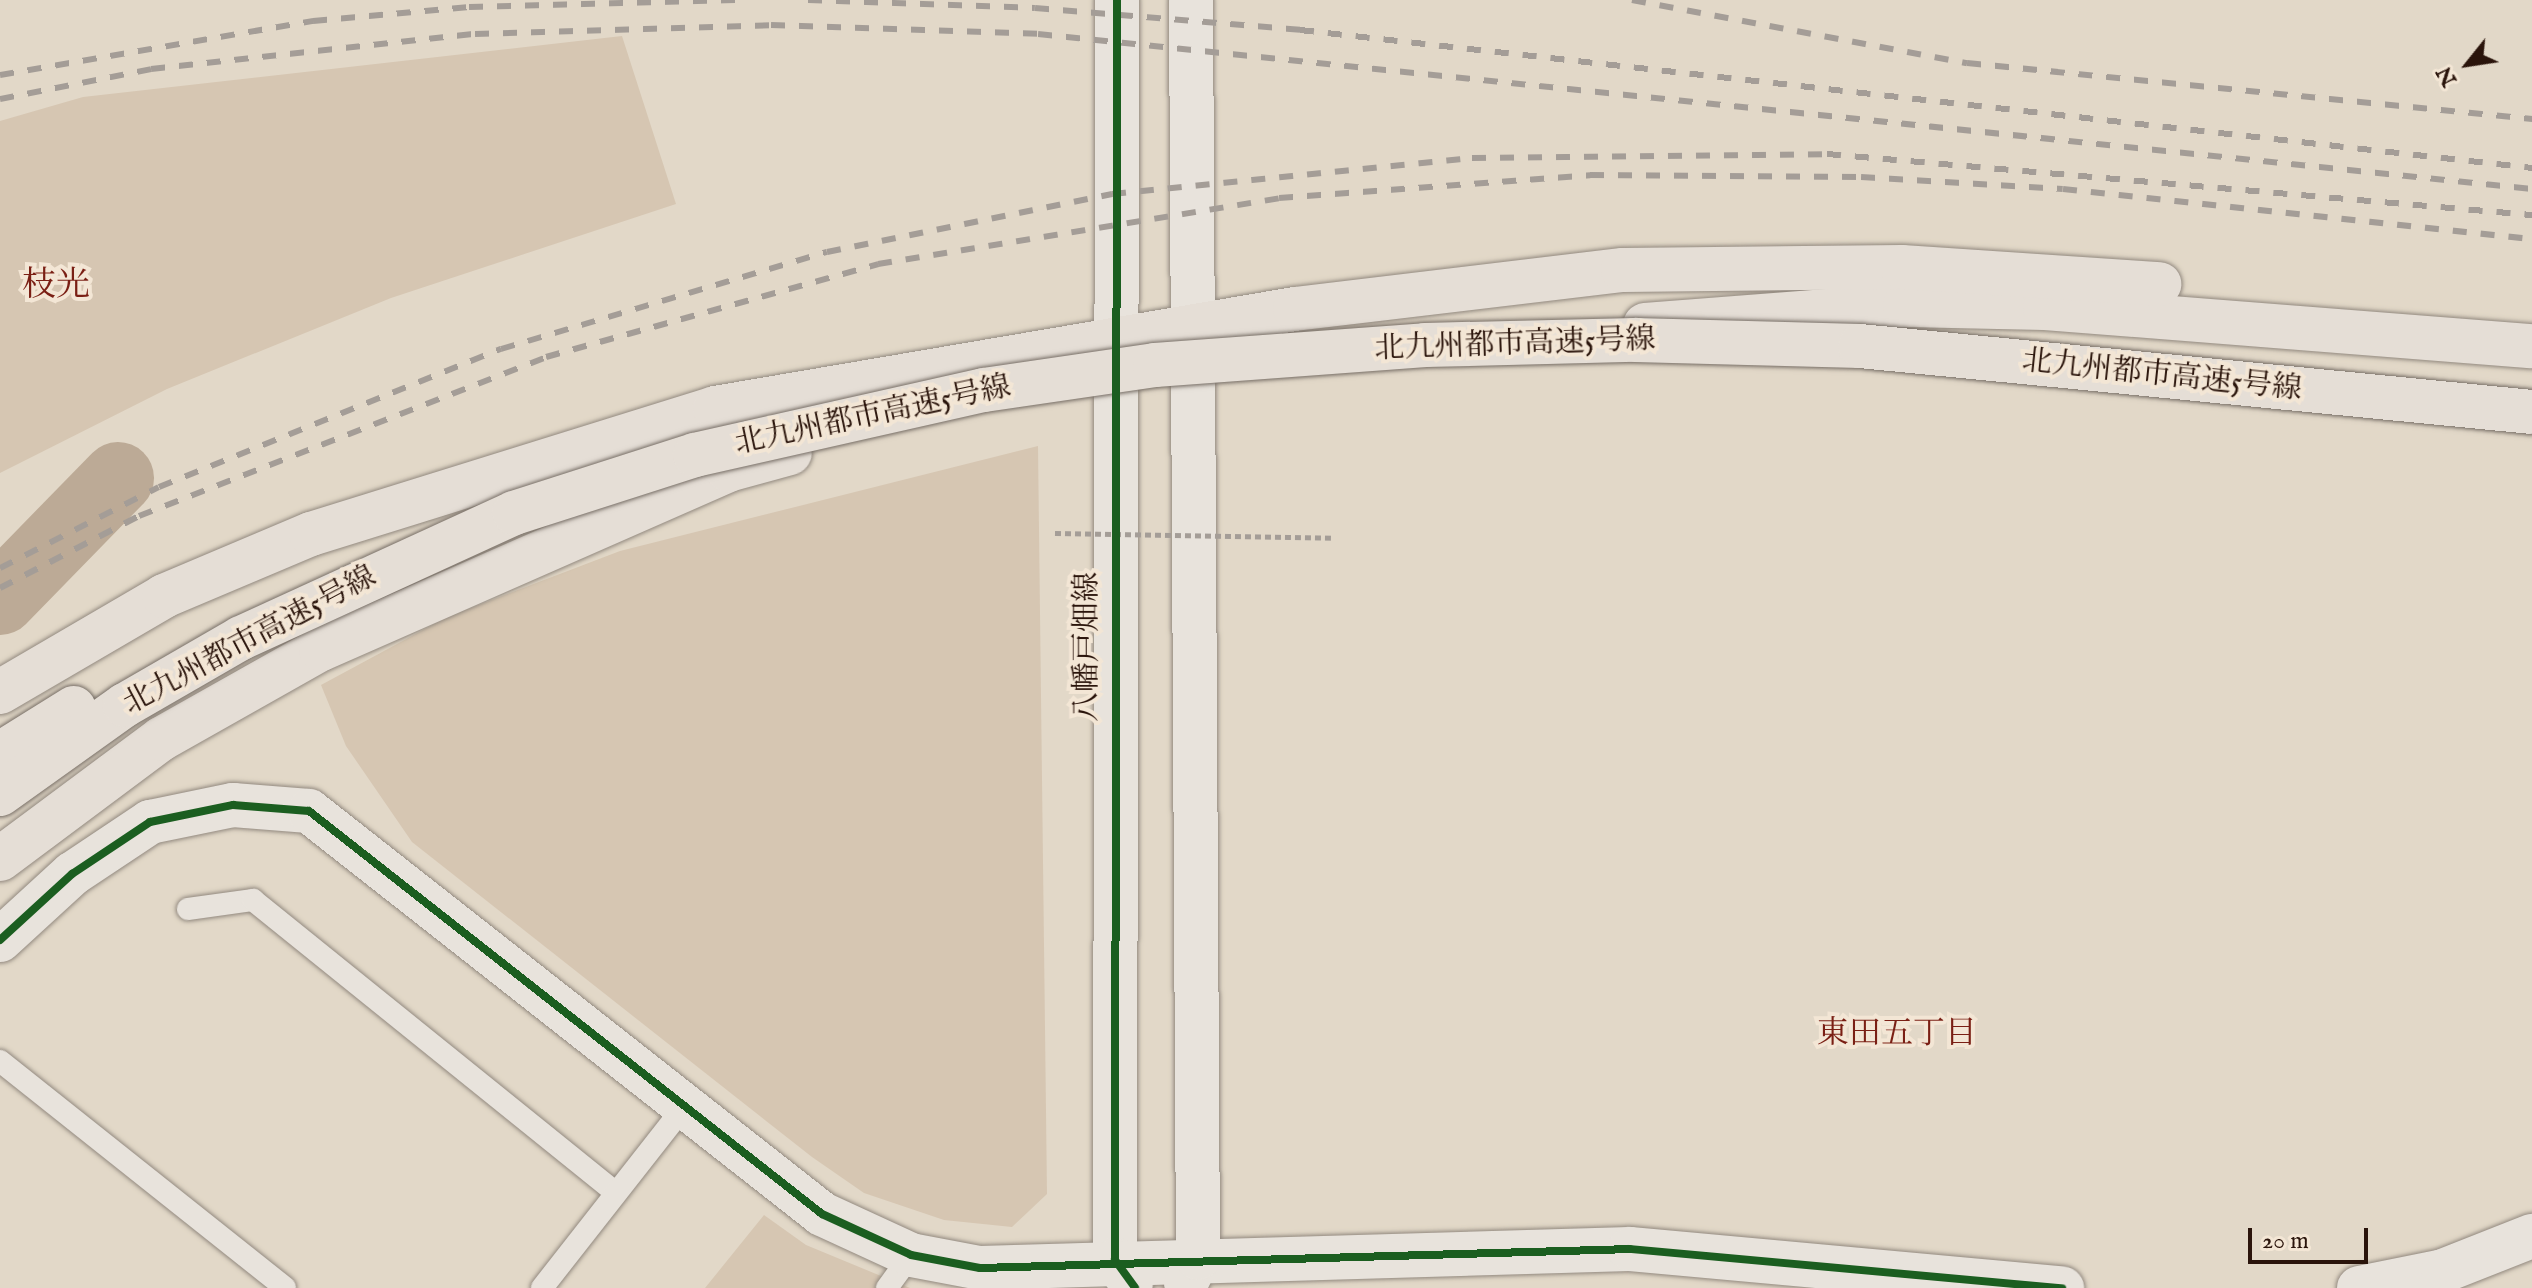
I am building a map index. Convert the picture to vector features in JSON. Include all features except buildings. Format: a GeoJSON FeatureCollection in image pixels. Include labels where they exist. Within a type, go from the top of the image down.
{"type":"FeatureCollection","features":[{"type":"Feature","properties":{"kind":"highway"},"geometry":{"type":"LineString","coordinates":[[0,692],[164,596],[311,534],[715,408],[1188,327],[1623,270],[2532,315]]}},
{"type":"Feature","properties":{"kind":"highway"},"geometry":{"type":"LineString","coordinates":[[0,859],[161,739],[321,649],[728,470],[852,435],[1114,390],[1189,383],[1904,286],[2532,346]]}},
{"type":"Feature","properties":{"kind":"highway","name":"北九州都市高速5号線"},"geometry":{"type":"LineString","coordinates":[[0,754],[248,617],[514,513],[695,455],[984,390],[1155,365],[1425,345],[1860,346],[2532,412]]}},
{"type":"Feature","properties":{"kind":"highway","name":"北九州都市高速5号線"},"geometry":{"type":"LineString","coordinates":[[0,794],[125,705],[241,638],[514,513]]}},
{"type":"Feature","properties":{"kind":"street","name":"八幡戸畑線"},"geometry":{"type":"LineString","coordinates":[[1117,0],[1113,342],[1125,1274]]}},
{"type":"Feature","properties":{"kind":"street"},"geometry":{"type":"LineString","coordinates":[[1191,0],[1188,327],[1191,1273]]}},
{"type":"Feature","properties":{"kind":"street"},"geometry":{"type":"LineString","coordinates":[[0,940],[72,874],[150,822],[233,805],[309,811],[684,1107],[899,1271],[980,1268],[1125,1274],[1191,1273],[1630,1249],[2062,1288]]}},
{"type":"Feature","properties":{"kind":"street"},"geometry":{"type":"LineString","coordinates":[[2359,1288],[2443,1271],[2532,1236]]}},
{"type":"Feature","properties":{"kind":"lane"},"geometry":{"type":"LineString","coordinates":[[188,909],[253,900],[616,1193]]}},
{"type":"Feature","properties":{"kind":"lane"},"geometry":{"type":"LineString","coordinates":[[0,1061],[285,1288]]}},
{"type":"Feature","properties":{"kind":"lane"},"geometry":{"type":"LineString","coordinates":[[542,1288],[684,1107]]}},
{"type":"Feature","properties":{"kind":"path"},"geometry":{"type":"LineString","coordinates":[[1055,533],[1334,538]]}},
{"type":"Feature","properties":{"kind":"shaded area"},"geometry":{"type":"Polygon","coordinates":[[[622,36],[676,204],[391,298],[167,389],[0,473],[0,121],[83,97],[622,36]]]}},
{"type":"Feature","properties":{"kind":"shaded area"},"geometry":{"type":"Polygon","coordinates":[[[1038,446],[1047,1194],[1012,1227],[944,1220],[864,1193],[812,1157],[412,842],[346,746],[321,685],[447,617],[620,551],[1038,446]]]}},
{"type":"Feature","properties":{"kind":"shaded area"},"geometry":{"type":"Polygon","coordinates":[[[764,1215],[806,1245],[910,1288],[705,1288],[764,1215]]]}},
{"type":"Feature","properties":{"kind":"waterway"},"geometry":{"type":"LineString","coordinates":[[0,599],[118,478]]}},
{"type":"Feature","properties":{"kind":"railway"},"geometry":{"type":"LineString","coordinates":[[0,75],[313,21],[469,7],[745,0]]}},
{"type":"Feature","properties":{"kind":"railway"},"geometry":{"type":"LineString","coordinates":[[808,0],[1035,8],[1300,30],[2532,168]]}},
{"type":"Feature","properties":{"kind":"railway"},"geometry":{"type":"LineString","coordinates":[[1632,0],[1967,63],[2532,119]]}},
{"type":"Feature","properties":{"kind":"railway"},"geometry":{"type":"LineString","coordinates":[[0,99],[151,69],[475,34],[771,25],[1038,34],[2532,189]]}},
{"type":"Feature","properties":{"kind":"railway"},"geometry":{"type":"LineString","coordinates":[[0,568],[159,487],[501,349],[827,252],[1112,194],[1472,158],[1827,154],[2532,215]]}},
{"type":"Feature","properties":{"kind":"railway"},"geometry":{"type":"LineString","coordinates":[[0,588],[139,516],[546,357],[878,264],[1279,198],[1590,175],[1861,177],[2063,189],[2532,239]]}},
{"type":"Feature","properties":{"kind":"cycle path"},"geometry":{"type":"LineString","coordinates":[[1117,0],[1115,1260],[1135,1288]]}},
{"type":"Feature","properties":{"kind":"cycle path"},"geometry":{"type":"LineString","coordinates":[[0,940],[72,874],[150,822],[233,805],[309,811],[822,1214],[911,1255],[980,1268],[1630,1249],[2062,1288]]}},
{"type":"Feature","properties":{"kind":"district","name":"枝光"},"geometry":{"type":"Point","coordinates":[56,286]}},
{"type":"Feature","properties":{"kind":"district","name":"東田五丁目"},"geometry":{"type":"Point","coordinates":[1897,1035]}}]}
